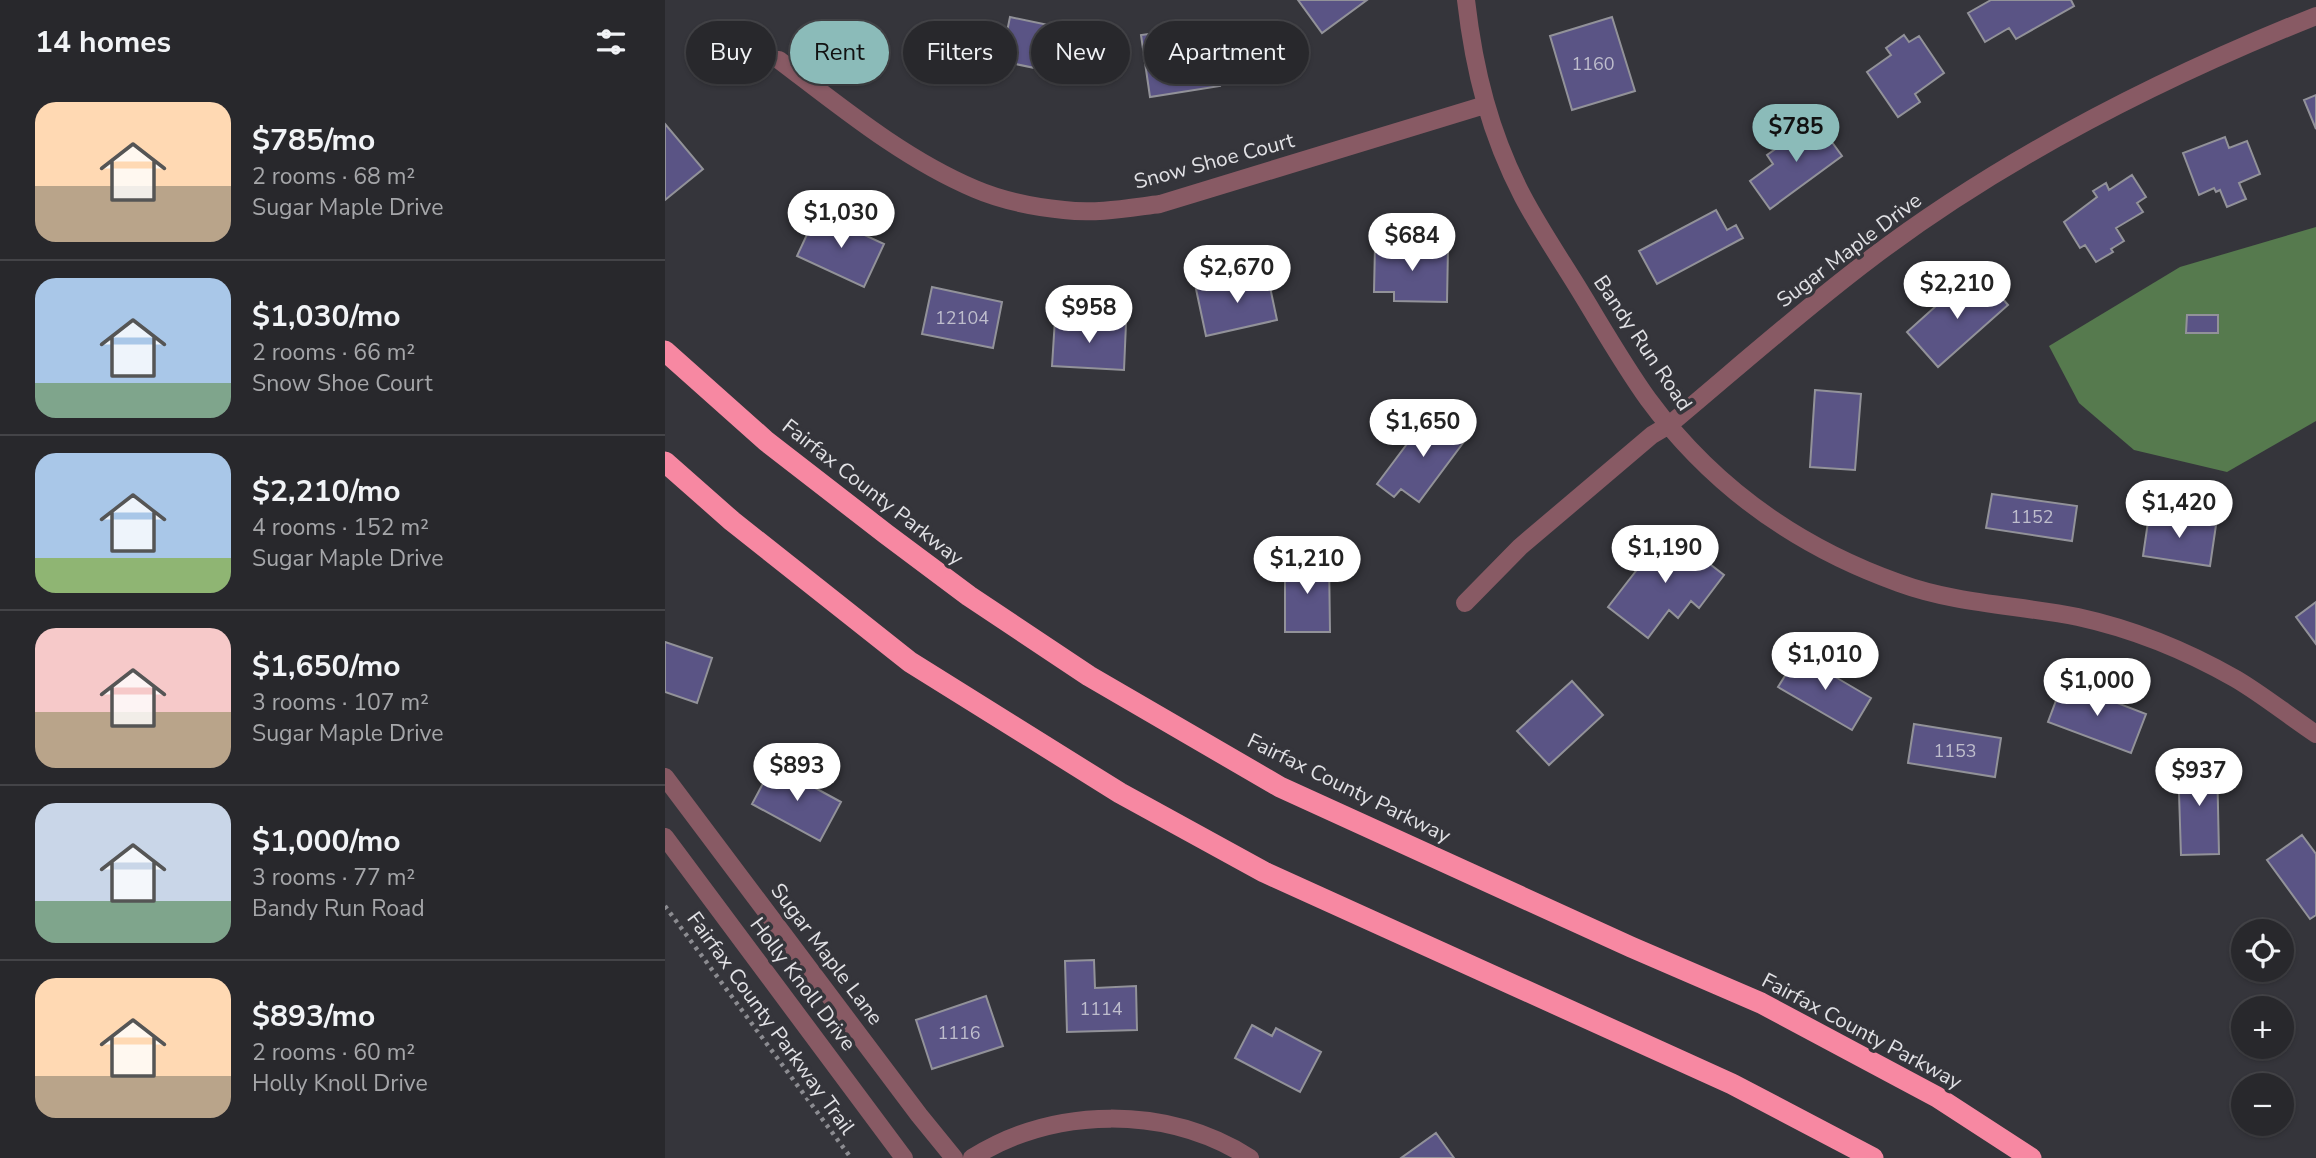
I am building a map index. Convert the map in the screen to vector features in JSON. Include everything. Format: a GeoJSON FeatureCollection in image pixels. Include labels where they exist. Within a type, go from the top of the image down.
{"type":"FeatureCollection","features":[{"type":"Feature","properties":{"kind":"highway","name":"Fairfax County Parkway"},"geometry":{"type":"LineString","coordinates":[[665,351],[766,441],[886,534],[969,596],[1124,697],[1280,787],[1631,947],[1762,1003],[1937,1097],[2031,1158]]}},
{"type":"Feature","properties":{"kind":"highway"},"geometry":{"type":"LineString","coordinates":[[665,462],[732,521],[910,662],[1120,793],[1264,872],[1732,1084],[1873,1158]]}},
{"type":"Feature","properties":{"kind":"street","name":"Bandy Run Road"},"geometry":{"type":"LineString","coordinates":[[1466,0],[1472,53],[1485,105],[1498,143],[1524,198],[1627,368],[1669,425],[1714,474],[1753,508],[1799,538],[1849,564],[1902,585],[1963,600],[2077,617],[2134,632],[2188,654],[2237,680],[2316,734]]}},
{"type":"Feature","properties":{"kind":"street","name":"Sugar Maple Drive"},"geometry":{"type":"LineString","coordinates":[[1465,603],[1520,547],[1652,435],[1669,425],[1871,258],[1963,194],[2048,142],[2138,93],[2316,16]]}},
{"type":"Feature","properties":{"kind":"street","name":"Snow Shoe Court"},"geometry":{"type":"LineString","coordinates":[[779,60],[843,108],[936,171],[978,191],[1021,203],[1066,211],[1111,211],[1160,204],[1485,105]]}},
{"type":"Feature","properties":{"kind":"street","name":"Sugar Maple Lane"},"geometry":{"type":"LineString","coordinates":[[665,777],[954,1158]]}},
{"type":"Feature","properties":{"kind":"street","name":"Holly Knoll Drive"},"geometry":{"type":"LineString","coordinates":[[665,837],[904,1158]]}},
{"type":"Feature","properties":{"kind":"street"},"geometry":{"type":"LineString","coordinates":[[972,1158],[996,1143],[1035,1128],[1074,1120],[1115,1118],[1167,1125],[1195,1133],[1250,1158]]}},
{"type":"Feature","properties":{"kind":"path","name":"Fairfax County Parkway Trail"},"geometry":{"type":"LineString","coordinates":[[665,906],[851,1158]]}},
{"type":"Feature","properties":{"kind":"green space"},"geometry":{"type":"Polygon","coordinates":[[[2316,227],[2316,421],[2227,472],[2134,450],[2079,403],[2049,346],[2180,267],[2316,227]]]}},
{"type":"Feature","properties":{"kind":"building"},"geometry":{"type":"Polygon","coordinates":[[[1298,0],[1367,0],[1322,33],[1298,0]]]}},
{"type":"Feature","properties":{"kind":"building"},"geometry":{"type":"Polygon","coordinates":[[[1991,0],[2071,0],[2074,6],[2016,39],[2009,28],[1985,42],[1968,13],[1991,0]]]}},
{"type":"Feature","properties":{"kind":"building"},"geometry":{"type":"Polygon","coordinates":[[[1010,17],[1031,21],[1031,67],[1017,64],[1017,21],[1009,21],[1010,17]]]}},
{"type":"Feature","properties":{"kind":"building"},"geometry":{"type":"Polygon","coordinates":[[[1612,17],[1635,91],[1572,110],[1550,36],[1612,17]]]}},
{"type":"Feature","properties":{"kind":"building"},"geometry":{"type":"Polygon","coordinates":[[[1141,35],[1144,35],[1144,56],[1141,35]]]}},
{"type":"Feature","properties":{"kind":"building"},"geometry":{"type":"Polygon","coordinates":[[[1904,35],[1909,42],[1919,36],[1944,73],[1915,94],[1920,102],[1898,117],[1867,72],[1891,55],[1886,48],[1904,35]]]}},
{"type":"Feature","properties":{"kind":"building"},"geometry":{"type":"Polygon","coordinates":[[[1148,84],[1220,84],[1220,86],[1150,97],[1148,84]]]}},
{"type":"Feature","properties":{"kind":"building"},"geometry":{"type":"Polygon","coordinates":[[[2316,95],[2316,129],[2304,100],[2316,95]]]}},
{"type":"Feature","properties":{"kind":"building"},"geometry":{"type":"Polygon","coordinates":[[[1816,120],[1842,156],[1770,209],[1750,181],[1773,164],[1767,155],[1816,120]]]}},
{"type":"Feature","properties":{"kind":"building"},"geometry":{"type":"Polygon","coordinates":[[[665,124],[703,169],[665,200],[665,124]]]}},
{"type":"Feature","properties":{"kind":"building"},"geometry":{"type":"Polygon","coordinates":[[[2225,137],[2229,148],[2247,141],[2260,174],[2239,183],[2246,199],[2227,207],[2220,190],[2216,192],[2214,188],[2199,195],[2183,153],[2225,137]]]}},
{"type":"Feature","properties":{"kind":"building"},"geometry":{"type":"Polygon","coordinates":[[[2132,175],[2146,197],[2137,203],[2143,212],[2116,228],[2124,241],[2111,249],[2113,252],[2096,262],[2085,245],[2080,248],[2064,222],[2097,197],[2093,191],[2106,183],[2109,190],[2132,175]]]}},
{"type":"Feature","properties":{"kind":"building"},"geometry":{"type":"Polygon","coordinates":[[[1716,210],[1727,230],[1736,225],[1743,238],[1657,284],[1639,251],[1716,210]]]}},
{"type":"Feature","properties":{"kind":"building"},"geometry":{"type":"Polygon","coordinates":[[[817,213],[884,244],[864,287],[797,256],[817,213]]]}},
{"type":"Feature","properties":{"kind":"building"},"geometry":{"type":"Polygon","coordinates":[[[1375,246],[1448,247],[1447,302],[1394,301],[1394,292],[1374,292],[1375,246]]]}},
{"type":"Feature","properties":{"kind":"building"},"geometry":{"type":"Polygon","coordinates":[[[1267,273],[1277,320],[1206,336],[1196,289],[1267,273]]]}},
{"type":"Feature","properties":{"kind":"building"},"geometry":{"type":"Polygon","coordinates":[[[1985,278],[2008,305],[1938,367],[1907,332],[1956,288],[1963,297],[1985,278]]]}},
{"type":"Feature","properties":{"kind":"building"},"geometry":{"type":"Polygon","coordinates":[[[932,287],[1002,302],[993,348],[922,334],[932,287]]]}},
{"type":"Feature","properties":{"kind":"building"},"geometry":{"type":"Polygon","coordinates":[[[2187,315],[2218,315],[2218,333],[2186,333],[2187,315]]]}},
{"type":"Feature","properties":{"kind":"building"},"geometry":{"type":"Polygon","coordinates":[[[1055,319],[1126,323],[1124,370],[1052,366],[1055,319]]]}},
{"type":"Feature","properties":{"kind":"building"},"geometry":{"type":"Polygon","coordinates":[[[1815,390],[1861,394],[1855,470],[1810,467],[1815,390]]]}},
{"type":"Feature","properties":{"kind":"building"},"geometry":{"type":"Polygon","coordinates":[[[1431,412],[1466,439],[1419,502],[1401,489],[1394,497],[1377,484],[1431,412]]]}},
{"type":"Feature","properties":{"kind":"building"},"geometry":{"type":"Polygon","coordinates":[[[1992,494],[2077,506],[2072,541],[1986,528],[1992,494]]]}},
{"type":"Feature","properties":{"kind":"building"},"geometry":{"type":"Polygon","coordinates":[[[2149,515],[2216,525],[2210,566],[2143,556],[2149,515]]]}},
{"type":"Feature","properties":{"kind":"building"},"geometry":{"type":"Polygon","coordinates":[[[1667,531],[1724,575],[1699,608],[1691,601],[1678,618],[1669,610],[1648,638],[1608,607],[1667,531]]]}},
{"type":"Feature","properties":{"kind":"building"},"geometry":{"type":"Polygon","coordinates":[[[1329,559],[1330,632],[1285,632],[1285,560],[1329,559]]]}},
{"type":"Feature","properties":{"kind":"building"},"geometry":{"type":"Polygon","coordinates":[[[2316,602],[2316,644],[2296,617],[2316,602]]]}},
{"type":"Feature","properties":{"kind":"building"},"geometry":{"type":"Polygon","coordinates":[[[665,642],[712,658],[697,703],[665,692],[665,642]]]}},
{"type":"Feature","properties":{"kind":"building"},"geometry":{"type":"Polygon","coordinates":[[[1798,655],[1871,698],[1852,730],[1778,687],[1798,655]]]}},
{"type":"Feature","properties":{"kind":"building"},"geometry":{"type":"Polygon","coordinates":[[[1572,681],[1603,715],[1549,765],[1517,731],[1572,681]]]}},
{"type":"Feature","properties":{"kind":"building"},"geometry":{"type":"Polygon","coordinates":[[[2063,682],[2146,714],[2131,753],[2048,722],[2063,682]]]}},
{"type":"Feature","properties":{"kind":"building"},"geometry":{"type":"Polygon","coordinates":[[[1914,724],[2001,738],[1995,777],[1908,763],[1914,724]]]}},
{"type":"Feature","properties":{"kind":"building"},"geometry":{"type":"Polygon","coordinates":[[[2217,761],[2219,854],[2181,855],[2178,762],[2217,761]]]}},
{"type":"Feature","properties":{"kind":"building"},"geometry":{"type":"Polygon","coordinates":[[[773,765],[841,802],[820,841],[752,804],[773,765]]]}},
{"type":"Feature","properties":{"kind":"building"},"geometry":{"type":"Polygon","coordinates":[[[2302,835],[2316,854],[2316,915],[2310,919],[2267,860],[2302,835]]]}},
{"type":"Feature","properties":{"kind":"building"},"geometry":{"type":"Polygon","coordinates":[[[1094,960],[1095,988],[1136,986],[1137,1030],[1067,1032],[1065,961],[1094,960]]]}},
{"type":"Feature","properties":{"kind":"building"},"geometry":{"type":"Polygon","coordinates":[[[986,996],[1003,1046],[932,1069],[916,1020],[986,996]]]}},
{"type":"Feature","properties":{"kind":"building"},"geometry":{"type":"Polygon","coordinates":[[[1252,1025],[1272,1036],[1276,1028],[1321,1052],[1300,1092],[1235,1058],[1252,1025]]]}},
{"type":"Feature","properties":{"kind":"building"},"geometry":{"type":"Polygon","coordinates":[[[1436,1133],[1454,1158],[1401,1158],[1436,1133]]]}}]}
